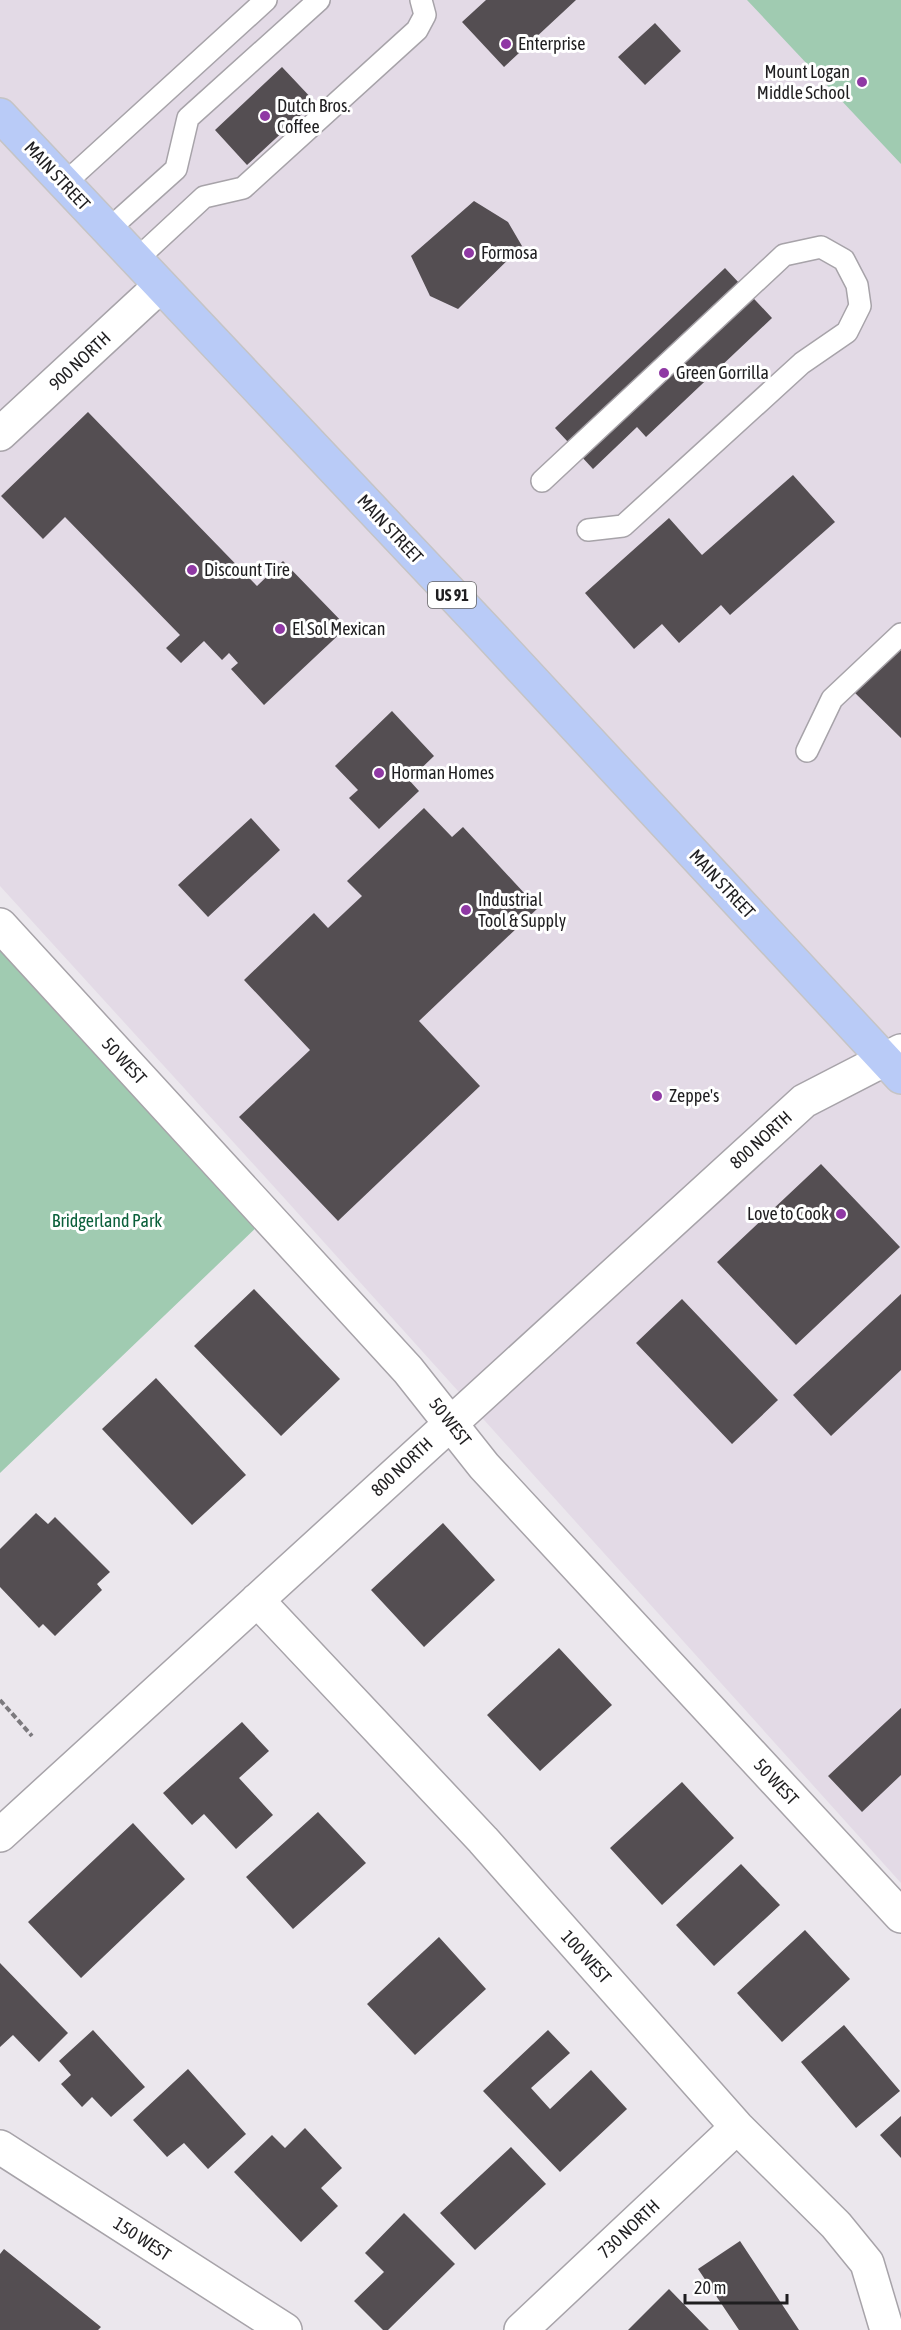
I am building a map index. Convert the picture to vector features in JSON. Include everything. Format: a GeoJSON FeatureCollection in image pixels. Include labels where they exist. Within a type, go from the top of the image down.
{"type":"FeatureCollection","features":[{"type":"Feature","properties":{"kind":"main road","name":"MAIN STREET"},"geometry":{"type":"LineString","coordinates":[[0,115],[896,1063]]}},
{"type":"Feature","properties":{"kind":"street","name":"900 NORTH"},"geometry":{"type":"LineString","coordinates":[[0,434],[160,286]]}},
{"type":"Feature","properties":{"kind":"street","name":"50 WEST"},"geometry":{"type":"LineString","coordinates":[[0,925],[408,1370],[484,1466],[901,1916]]}},
{"type":"Feature","properties":{"kind":"street","name":"800 NORTH"},"geometry":{"type":"LineString","coordinates":[[0,1835],[804,1101],[896,1063]]}},
{"type":"Feature","properties":{"kind":"street","name":"100 WEST"},"geometry":{"type":"LineString","coordinates":[[257,1600],[483,1840],[737,2127],[836,2225],[867,2263],[887,2330]]}},
{"type":"Feature","properties":{"kind":"street","name":"730 NORTH"},"geometry":{"type":"LineString","coordinates":[[521,2330],[737,2127]]}},
{"type":"Feature","properties":{"kind":"street","name":"150 WEST"},"geometry":{"type":"LineString","coordinates":[[0,2147],[285,2330]]}},
{"type":"Feature","properties":{"kind":"lane"},"geometry":{"type":"LineString","coordinates":[[64,184],[266,0]]}},
{"type":"Feature","properties":{"kind":"lane"},"geometry":{"type":"LineString","coordinates":[[108,230],[176,169],[188,118],[319,0]]}},
{"type":"Feature","properties":{"kind":"lane"},"geometry":{"type":"LineString","coordinates":[[136,260],[204,197],[243,188],[417,30],[425,15],[421,0]]}},
{"type":"Feature","properties":{"kind":"lane"},"geometry":{"type":"LineString","coordinates":[[542,481],[784,255],[821,247],[844,260],[857,285],[860,306],[847,332],[802,363],[624,526],[588,530]]}},
{"type":"Feature","properties":{"kind":"lane"},"geometry":{"type":"LineString","coordinates":[[807,751],[832,699],[901,634]]}},
{"type":"Feature","properties":{"kind":"path"},"geometry":{"type":"LineString","coordinates":[[0,1700],[32,1736]]}},
{"type":"Feature","properties":{"kind":"shaded area"},"geometry":{"type":"Polygon","coordinates":[[[0,0],[901,0],[901,1883],[0,886],[0,0]]]}},
{"type":"Feature","properties":{"kind":"green space","name":"Mount Logan Middle School"},"geometry":{"type":"Polygon","coordinates":[[[747,0],[901,0],[901,164],[747,0]]]}},
{"type":"Feature","properties":{"kind":"green space","name":"Bridgerland Park"},"geometry":{"type":"Polygon","coordinates":[[[0,948],[259,1225],[0,1473],[0,948]]]}},
{"type":"Feature","properties":{"kind":"building","name":"Enterprise"},"geometry":{"type":"Polygon","coordinates":[[[486,0],[576,0],[504,67],[462,22],[486,0]]]}},
{"type":"Feature","properties":{"kind":"building"},"geometry":{"type":"Polygon","coordinates":[[[655,23],[681,51],[645,85],[618,57],[655,23]]]}},
{"type":"Feature","properties":{"kind":"building","name":"Dutch Bros. Coffee"},"geometry":{"type":"Polygon","coordinates":[[[282,67],[315,102],[247,165],[215,130],[282,67]]]}},
{"type":"Feature","properties":{"kind":"building"},"geometry":{"type":"Polygon","coordinates":[[[474,201],[508,222],[522,246],[458,309],[430,296],[411,256],[474,201]]]}},
{"type":"Feature","properties":{"kind":"building","name":"Green Gorrilla"},"geometry":{"type":"Polygon","coordinates":[[[725,268],[772,318],[646,437],[637,427],[593,469],[555,428],[725,268]]]}},
{"type":"Feature","properties":{"kind":"building"},"geometry":{"type":"Polygon","coordinates":[[[88,412],[257,586],[283,561],[347,627],[264,705],[231,669],[238,663],[229,653],[222,660],[204,641],[181,663],[166,648],[180,635],[65,517],[43,539],[1,496],[88,412]]]}},
{"type":"Feature","properties":{"kind":"building"},"geometry":{"type":"Polygon","coordinates":[[[793,475],[835,522],[730,615],[721,605],[679,643],[662,624],[634,649],[585,593],[669,518],[702,555],[793,475]]]}},
{"type":"Feature","properties":{"kind":"building"},"geometry":{"type":"Polygon","coordinates":[[[901,642],[901,738],[853,691],[901,642]]]}},
{"type":"Feature","properties":{"kind":"building","name":"Horman Homes"},"geometry":{"type":"Polygon","coordinates":[[[392,711],[434,756],[409,780],[419,791],[379,829],[349,798],[358,790],[335,766],[392,711]]]}},
{"type":"Feature","properties":{"kind":"building"},"geometry":{"type":"Polygon","coordinates":[[[424,808],[452,837],[463,827],[538,908],[419,1021],[480,1086],[338,1221],[239,1117],[310,1050],[244,980],[314,913],[328,928],[362,896],[347,881],[424,808]]]}},
{"type":"Feature","properties":{"kind":"building"},"geometry":{"type":"Polygon","coordinates":[[[251,818],[280,850],[208,917],[178,885],[251,818]]]}},
{"type":"Feature","properties":{"kind":"building"},"geometry":{"type":"Polygon","coordinates":[[[821,1164],[900,1247],[796,1345],[717,1262],[821,1164]]]}},
{"type":"Feature","properties":{"kind":"building"},"geometry":{"type":"Polygon","coordinates":[[[254,1289],[340,1379],[281,1436],[194,1346],[254,1289]]]}},
{"type":"Feature","properties":{"kind":"building"},"geometry":{"type":"Polygon","coordinates":[[[901,1294],[901,1370],[831,1436],[793,1395],[901,1294]]]}},
{"type":"Feature","properties":{"kind":"building"},"geometry":{"type":"Polygon","coordinates":[[[682,1299],[778,1400],[732,1444],[636,1343],[682,1299]]]}},
{"type":"Feature","properties":{"kind":"building"},"geometry":{"type":"Polygon","coordinates":[[[156,1378],[246,1475],[192,1525],[102,1429],[156,1378]]]}},
{"type":"Feature","properties":{"kind":"building"},"geometry":{"type":"Polygon","coordinates":[[[36,1513],[48,1524],[55,1517],[110,1572],[97,1584],[102,1590],[55,1636],[43,1624],[39,1628],[0,1587],[0,1549],[36,1513]]]}},
{"type":"Feature","properties":{"kind":"building"},"geometry":{"type":"Polygon","coordinates":[[[443,1523],[495,1580],[424,1647],[371,1590],[443,1523]]]}},
{"type":"Feature","properties":{"kind":"building"},"geometry":{"type":"Polygon","coordinates":[[[559,1648],[612,1705],[540,1771],[487,1715],[559,1648]]]}},
{"type":"Feature","properties":{"kind":"building"},"geometry":{"type":"Polygon","coordinates":[[[901,1708],[901,1775],[862,1812],[828,1776],[901,1708]]]}},
{"type":"Feature","properties":{"kind":"building"},"geometry":{"type":"Polygon","coordinates":[[[242,1722],[269,1751],[239,1778],[273,1815],[236,1849],[204,1814],[192,1825],[163,1793],[242,1722]]]}},
{"type":"Feature","properties":{"kind":"building"},"geometry":{"type":"Polygon","coordinates":[[[682,1782],[734,1838],[662,1905],[610,1848],[682,1782]]]}},
{"type":"Feature","properties":{"kind":"building"},"geometry":{"type":"Polygon","coordinates":[[[318,1812],[366,1863],[293,1929],[246,1877],[318,1812]]]}},
{"type":"Feature","properties":{"kind":"building"},"geometry":{"type":"Polygon","coordinates":[[[133,1823],[185,1879],[81,1978],[28,1922],[133,1823]]]}},
{"type":"Feature","properties":{"kind":"building"},"geometry":{"type":"Polygon","coordinates":[[[741,1864],[780,1905],[714,1966],[676,1925],[741,1864]]]}},
{"type":"Feature","properties":{"kind":"building"},"geometry":{"type":"Polygon","coordinates":[[[805,1930],[850,1979],[782,2042],[737,1993],[805,1930]]]}},
{"type":"Feature","properties":{"kind":"building"},"geometry":{"type":"Polygon","coordinates":[[[439,1937],[486,1989],[415,2055],[367,2004],[439,1937]]]}},
{"type":"Feature","properties":{"kind":"building"},"geometry":{"type":"Polygon","coordinates":[[[0,1963],[68,2033],[39,2062],[13,2035],[0,2047],[0,1963]]]}},
{"type":"Feature","properties":{"kind":"building"},"geometry":{"type":"Polygon","coordinates":[[[844,2025],[900,2091],[856,2128],[801,2062],[844,2025]]]}},
{"type":"Feature","properties":{"kind":"building"},"geometry":{"type":"Polygon","coordinates":[[[93,2030],[145,2087],[111,2117],[92,2097],[82,2107],[61,2084],[71,2075],[59,2061],[93,2030]]]}},
{"type":"Feature","properties":{"kind":"building"},"geometry":{"type":"Polygon","coordinates":[[[548,2030],[570,2053],[531,2088],[550,2109],[591,2070],[627,2109],[560,2172],[483,2091],[548,2030]]]}},
{"type":"Feature","properties":{"kind":"building"},"geometry":{"type":"Polygon","coordinates":[[[188,2069],[246,2134],[208,2169],[184,2143],[167,2157],[133,2120],[188,2069]]]}},
{"type":"Feature","properties":{"kind":"building"},"geometry":{"type":"Polygon","coordinates":[[[901,2116],[901,2158],[880,2135],[901,2116]]]}},
{"type":"Feature","properties":{"kind":"building"},"geometry":{"type":"Polygon","coordinates":[[[305,2128],[342,2168],[321,2188],[338,2206],[301,2242],[234,2172],[272,2135],[285,2148],[305,2128]]]}},
{"type":"Feature","properties":{"kind":"building"},"geometry":{"type":"Polygon","coordinates":[[[511,2147],[546,2184],[475,2250],[440,2213],[511,2147]]]}},
{"type":"Feature","properties":{"kind":"building"},"geometry":{"type":"Polygon","coordinates":[[[404,2213],[455,2264],[388,2330],[383,2330],[354,2301],[384,2272],[365,2253],[404,2213]]]}},
{"type":"Feature","properties":{"kind":"building"},"geometry":{"type":"Polygon","coordinates":[[[740,2241],[799,2330],[739,2330],[698,2269],[740,2241]]]}},
{"type":"Feature","properties":{"kind":"building"},"geometry":{"type":"Polygon","coordinates":[[[4,2249],[101,2327],[98,2330],[0,2330],[0,2254],[4,2249]]]}},
{"type":"Feature","properties":{"kind":"building"},"geometry":{"type":"Polygon","coordinates":[[[669,2289],[709,2330],[628,2330],[669,2289]]]}},
{"type":"Feature","properties":{"kind":"place","name":"Enterprise"},"geometry":{"type":"Point","coordinates":[506,44]}},
{"type":"Feature","properties":{"kind":"place","name":"Mount Logan Middle School"},"geometry":{"type":"Point","coordinates":[862,82]}},
{"type":"Feature","properties":{"kind":"place","name":"Dutch Bros. Coffee"},"geometry":{"type":"Point","coordinates":[265,116]}},
{"type":"Feature","properties":{"kind":"place","name":"Formosa"},"geometry":{"type":"Point","coordinates":[469,253]}},
{"type":"Feature","properties":{"kind":"place","name":"Green Gorrilla"},"geometry":{"type":"Point","coordinates":[664,373]}},
{"type":"Feature","properties":{"kind":"place","name":"Discount Tire"},"geometry":{"type":"Point","coordinates":[192,570]}},
{"type":"Feature","properties":{"kind":"place","name":"El Sol Mexican"},"geometry":{"type":"Point","coordinates":[280,629]}},
{"type":"Feature","properties":{"kind":"place","name":"Horman Homes"},"geometry":{"type":"Point","coordinates":[379,773]}},
{"type":"Feature","properties":{"kind":"place","name":"Industrial Tool & Supply"},"geometry":{"type":"Point","coordinates":[466,910]}},
{"type":"Feature","properties":{"kind":"place","name":"Zeppe's"},"geometry":{"type":"Point","coordinates":[657,1096]}},
{"type":"Feature","properties":{"kind":"place","name":"Love to Cook"},"geometry":{"type":"Point","coordinates":[841,1214]}}]}
